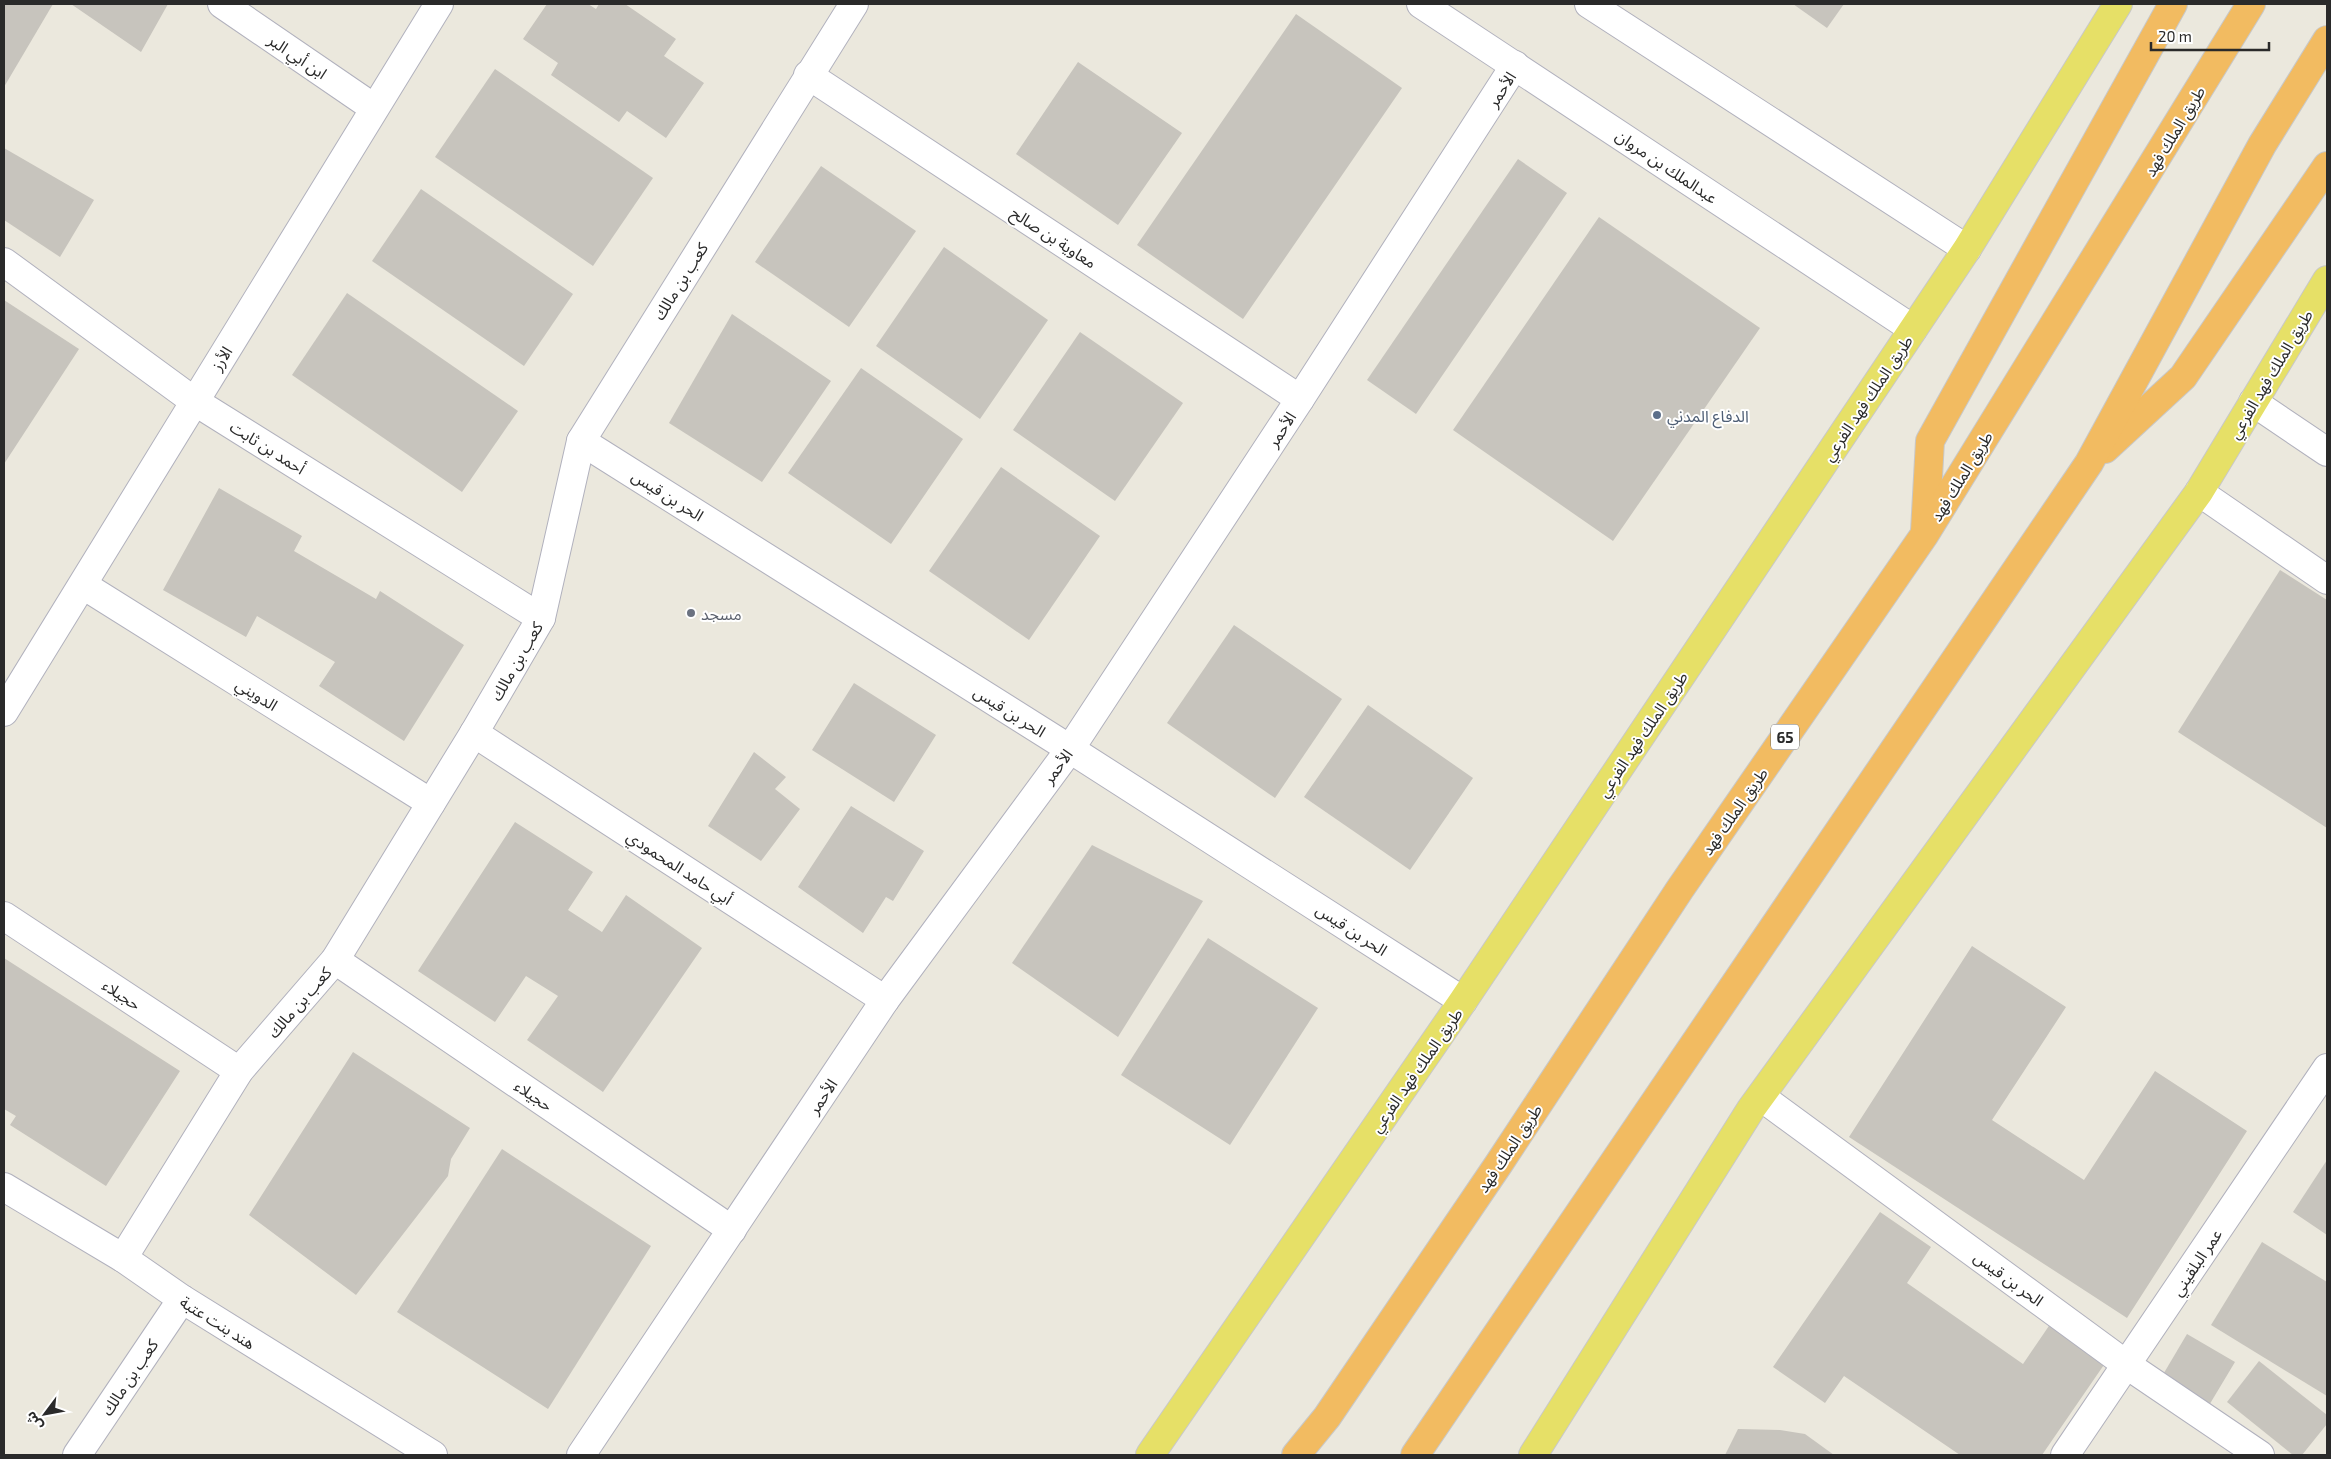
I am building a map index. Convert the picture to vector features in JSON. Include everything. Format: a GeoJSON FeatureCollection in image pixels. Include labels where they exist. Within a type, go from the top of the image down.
{"type":"FeatureCollection","features":[{"type":"Feature","properties":{"kind":"highway"},"geometry":{"type":"LineString","coordinates":[[1925,534],[1930,441],[2173,4]]}},
{"type":"Feature","properties":{"kind":"highway","name":"طريق الملك فهد"},"geometry":{"type":"LineString","coordinates":[[1296,1455],[1327,1417],[1498,1165],[1680,890],[1925,534],[2251,4]]}},
{"type":"Feature","properties":{"kind":"highway"},"geometry":{"type":"LineString","coordinates":[[1415,1455],[2089,463],[2262,146],[2327,40]]}},
{"type":"Feature","properties":{"kind":"highway"},"geometry":{"type":"LineString","coordinates":[[2089,463],[2183,378],[2327,166]]}},
{"type":"Feature","properties":{"kind":"main road","name":"طريق الملك فهد الفرعي"},"geometry":{"type":"LineString","coordinates":[[1150,1455],[1463,1001],[1967,249],[2118,4]]}},
{"type":"Feature","properties":{"kind":"main road","name":"طريق الملك فهد الفرعي"},"geometry":{"type":"LineString","coordinates":[[1533,1455],[1761,1097],[2198,492],[2327,280]]}},
{"type":"Feature","properties":{"kind":"street","name":"ابن أبي البر"},"geometry":{"type":"LineString","coordinates":[[222,4],[374,108]]}},
{"type":"Feature","properties":{"kind":"street","name":"الأرز"},"geometry":{"type":"LineString","coordinates":[[4,712],[439,4]]}},
{"type":"Feature","properties":{"kind":"street","name":"كعب بن مالك"},"geometry":{"type":"LineString","coordinates":[[123,1258],[239,1071],[335,960],[542,618],[581,441],[854,4]]}},
{"type":"Feature","properties":{"kind":"street","name":"عبدالملك بن مروان"},"geometry":{"type":"LineString","coordinates":[[1421,4],[1913,329]]}},
{"type":"Feature","properties":{"kind":"street"},"geometry":{"type":"LineString","coordinates":[[1589,4],[1967,249]]}},
{"type":"Feature","properties":{"kind":"street","name":"الأحمر"},"geometry":{"type":"LineString","coordinates":[[581,1455],[885,1000],[1070,749],[1516,65]]}},
{"type":"Feature","properties":{"kind":"street","name":"معاوية بن صالح"},"geometry":{"type":"LineString","coordinates":[[808,75],[1300,399]]}},
{"type":"Feature","properties":{"kind":"street","name":"أحمد بن ثابت"},"geometry":{"type":"LineString","coordinates":[[4,262],[194,401],[542,618]]}},
{"type":"Feature","properties":{"kind":"street"},"geometry":{"type":"LineString","coordinates":[[2252,402],[2327,452]]}},
{"type":"Feature","properties":{"kind":"street","name":"الحر بن قيس"},"geometry":{"type":"LineString","coordinates":[[581,441],[1070,749],[1463,1001]]}},
{"type":"Feature","properties":{"kind":"street"},"geometry":{"type":"LineString","coordinates":[[2198,492],[2327,580]]}},
{"type":"Feature","properties":{"kind":"street","name":"الدويني"},"geometry":{"type":"LineString","coordinates":[[83,585],[431,803]]}},
{"type":"Feature","properties":{"kind":"street","name":"أبي حامد المحمودي"},"geometry":{"type":"LineString","coordinates":[[474,733],[885,1000]]}},
{"type":"Feature","properties":{"kind":"street","name":"حجيلاء"},"geometry":{"type":"LineString","coordinates":[[4,916],[239,1071]]}},
{"type":"Feature","properties":{"kind":"street","name":"حجيلاء"},"geometry":{"type":"LineString","coordinates":[[335,960],[732,1230]]}},
{"type":"Feature","properties":{"kind":"street","name":"عمر البلقيني"},"geometry":{"type":"LineString","coordinates":[[2065,1455],[2327,1068]]}},
{"type":"Feature","properties":{"kind":"street","name":"الحر بن قيس"},"geometry":{"type":"LineString","coordinates":[[1761,1097],[2127,1365],[2260,1455]]}},
{"type":"Feature","properties":{"kind":"street","name":"هند بنت عتبة"},"geometry":{"type":"LineString","coordinates":[[4,1187],[123,1258],[182,1299],[433,1455]]}},
{"type":"Feature","properties":{"kind":"street","name":"كعب بن مالك"},"geometry":{"type":"LineString","coordinates":[[77,1455],[182,1299]]}},
{"type":"Feature","properties":{"kind":"building"},"geometry":{"type":"Polygon","coordinates":[[[4,4],[53,4],[4,87],[4,4]]]}},
{"type":"Feature","properties":{"kind":"building"},"geometry":{"type":"Polygon","coordinates":[[[71,4],[168,4],[141,52],[71,4]]]}},
{"type":"Feature","properties":{"kind":"building"},"geometry":{"type":"Polygon","coordinates":[[[547,4],[588,4],[596,9],[599,4],[625,4],[676,39],[664,56],[704,83],[666,138],[627,111],[619,122],[551,75],[558,63],[523,39],[547,4]]]}},
{"type":"Feature","properties":{"kind":"building"},"geometry":{"type":"Polygon","coordinates":[[[1793,4],[1844,4],[1827,28],[1793,4]]]}},
{"type":"Feature","properties":{"kind":"building"},"geometry":{"type":"Polygon","coordinates":[[[1296,14],[1402,88],[1243,319],[1137,245],[1296,14]]]}},
{"type":"Feature","properties":{"kind":"building"},"geometry":{"type":"Polygon","coordinates":[[[1078,62],[1182,133],[1118,225],[1016,154],[1078,62]]]}},
{"type":"Feature","properties":{"kind":"building"},"geometry":{"type":"Polygon","coordinates":[[[495,69],[653,178],[593,266],[435,157],[495,69]]]}},
{"type":"Feature","properties":{"kind":"building"},"geometry":{"type":"Polygon","coordinates":[[[4,148],[94,200],[60,257],[4,220],[4,148]]]}},
{"type":"Feature","properties":{"kind":"building"},"geometry":{"type":"Polygon","coordinates":[[[1518,159],[1567,193],[1416,414],[1367,380],[1518,159]]]}},
{"type":"Feature","properties":{"kind":"building"},"geometry":{"type":"Polygon","coordinates":[[[821,166],[916,231],[849,327],[755,262],[821,166]]]}},
{"type":"Feature","properties":{"kind":"building"},"geometry":{"type":"Polygon","coordinates":[[[421,189],[573,294],[524,366],[372,261],[421,189]]]}},
{"type":"Feature","properties":{"kind":"building"},"geometry":{"type":"Polygon","coordinates":[[[1599,217],[1760,328],[1613,541],[1453,430],[1599,217]]]}},
{"type":"Feature","properties":{"kind":"building"},"geometry":{"type":"Polygon","coordinates":[[[944,247],[1048,320],[980,419],[876,346],[944,247]]]}},
{"type":"Feature","properties":{"kind":"building"},"geometry":{"type":"Polygon","coordinates":[[[347,293],[518,411],[462,492],[292,375],[347,293]]]}},
{"type":"Feature","properties":{"kind":"building"},"geometry":{"type":"Polygon","coordinates":[[[4,300],[79,349],[4,464],[4,300]]]}},
{"type":"Feature","properties":{"kind":"building"},"geometry":{"type":"Polygon","coordinates":[[[732,314],[831,381],[762,482],[669,423],[732,314]]]}},
{"type":"Feature","properties":{"kind":"building"},"geometry":{"type":"Polygon","coordinates":[[[1080,332],[1183,403],[1115,501],[1013,430],[1080,332]]]}},
{"type":"Feature","properties":{"kind":"building"},"geometry":{"type":"Polygon","coordinates":[[[861,368],[963,439],[891,544],[788,473],[861,368]]]}},
{"type":"Feature","properties":{"kind":"building"},"geometry":{"type":"Polygon","coordinates":[[[1001,467],[1100,536],[1029,640],[929,571],[1001,467]]]}},
{"type":"Feature","properties":{"kind":"building"},"geometry":{"type":"Polygon","coordinates":[[[219,488],[302,536],[294,551],[376,599],[380,591],[464,645],[404,741],[319,686],[335,662],[257,616],[246,637],[163,590],[219,488]]]}},
{"type":"Feature","properties":{"kind":"building"},"geometry":{"type":"Polygon","coordinates":[[[2280,570],[2327,600],[2327,828],[2178,732],[2280,570]]]}},
{"type":"Feature","properties":{"kind":"building"},"geometry":{"type":"Polygon","coordinates":[[[1234,625],[1342,699],[1275,798],[1167,723],[1234,625]]]}},
{"type":"Feature","properties":{"kind":"building"},"geometry":{"type":"Polygon","coordinates":[[[854,683],[936,735],[894,802],[812,750],[854,683]]]}},
{"type":"Feature","properties":{"kind":"building"},"geometry":{"type":"Polygon","coordinates":[[[1368,705],[1473,778],[1410,870],[1304,797],[1368,705]]]}},
{"type":"Feature","properties":{"kind":"building"},"geometry":{"type":"Polygon","coordinates":[[[754,752],[786,777],[775,789],[800,809],[761,861],[708,826],[754,752]]]}},
{"type":"Feature","properties":{"kind":"building"},"geometry":{"type":"Polygon","coordinates":[[[851,806],[924,851],[893,901],[886,897],[863,933],[798,887],[851,806]]]}},
{"type":"Feature","properties":{"kind":"building"},"geometry":{"type":"Polygon","coordinates":[[[515,822],[593,872],[568,910],[602,932],[626,895],[702,948],[603,1092],[527,1040],[558,996],[526,976],[495,1022],[418,971],[515,822]]]}},
{"type":"Feature","properties":{"kind":"building"},"geometry":{"type":"Polygon","coordinates":[[[1092,845],[1203,901],[1118,1037],[1012,963],[1092,845]]]}},
{"type":"Feature","properties":{"kind":"building"},"geometry":{"type":"Polygon","coordinates":[[[1208,938],[1318,1008],[1230,1145],[1121,1075],[1208,938]]]}},
{"type":"Feature","properties":{"kind":"building"},"geometry":{"type":"Polygon","coordinates":[[[1972,946],[2066,1007],[1992,1120],[2084,1180],[2155,1071],[2247,1131],[2127,1318],[1849,1137],[1972,946]]]}},
{"type":"Feature","properties":{"kind":"building"},"geometry":{"type":"Polygon","coordinates":[[[4,958],[180,1071],[106,1186],[10,1125],[16,1116],[4,1109],[4,958]]]}},
{"type":"Feature","properties":{"kind":"building"},"geometry":{"type":"Polygon","coordinates":[[[353,1052],[470,1128],[451,1159],[448,1176],[356,1295],[249,1215],[353,1052]]]}},
{"type":"Feature","properties":{"kind":"building"},"geometry":{"type":"Polygon","coordinates":[[[502,1149],[651,1246],[548,1409],[397,1312],[502,1149]]]}},
{"type":"Feature","properties":{"kind":"building"},"geometry":{"type":"Polygon","coordinates":[[[2327,1160],[2327,1235],[2293,1212],[2327,1160]]]}},
{"type":"Feature","properties":{"kind":"building"},"geometry":{"type":"Polygon","coordinates":[[[1880,1212],[1931,1247],[1907,1283],[2023,1364],[2055,1317],[2110,1356],[2042,1455],[1960,1455],[1844,1376],[1825,1403],[1773,1367],[1880,1212]]]}},
{"type":"Feature","properties":{"kind":"building"},"geometry":{"type":"Polygon","coordinates":[[[2262,1242],[2327,1282],[2327,1396],[2211,1325],[2262,1242]]]}},
{"type":"Feature","properties":{"kind":"building"},"geometry":{"type":"Polygon","coordinates":[[[2187,1334],[2235,1362],[2205,1412],[2158,1383],[2187,1334]]]}},
{"type":"Feature","properties":{"kind":"building"},"geometry":{"type":"Polygon","coordinates":[[[2259,1361],[2327,1415],[2327,1424],[2302,1455],[2293,1455],[2227,1402],[2259,1361]]]}},
{"type":"Feature","properties":{"kind":"building"},"geometry":{"type":"Polygon","coordinates":[[[1738,1429],[1780,1430],[1805,1434],[1834,1455],[1725,1455],[1738,1429]]]}},
{"type":"Feature","properties":{"kind":"place","name":"الدفاع المدني"},"geometry":{"type":"Point","coordinates":[1657,415]}},
{"type":"Feature","properties":{"kind":"place","name":"مسجد"},"geometry":{"type":"Point","coordinates":[691,613]}}]}
